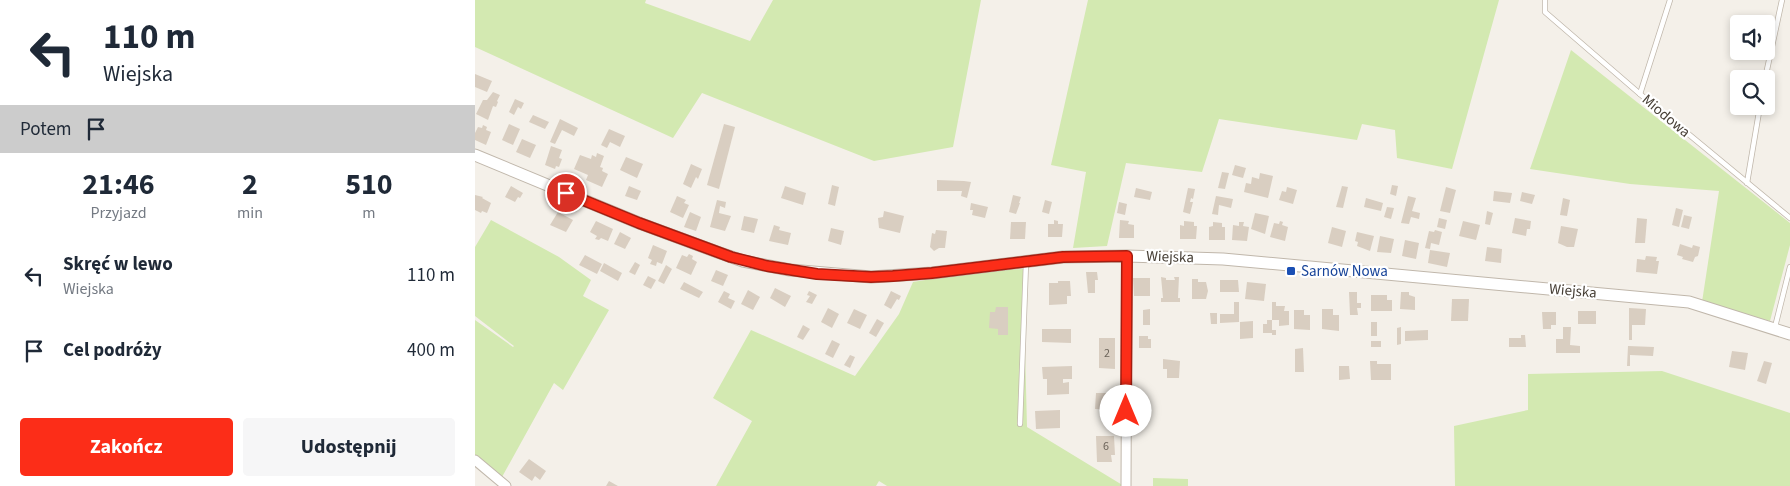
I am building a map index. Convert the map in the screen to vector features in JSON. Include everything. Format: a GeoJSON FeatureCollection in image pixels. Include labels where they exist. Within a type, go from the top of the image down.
{"type":"FeatureCollection","features":[{"type":"Feature","properties":{"kind":"street","name":"Wiejska"},"geometry":{"type":"LineString","coordinates":[[475,155],[648,226],[720,253],[767,266],[817,274],[871,277],[932,273],[1063,257],[1127,256],[1223,259],[1659,298],[1706,306],[1790,334]]}},
{"type":"Feature","properties":{"kind":"street"},"geometry":{"type":"LineString","coordinates":[[1126,486],[1127,256]]}},
{"type":"Feature","properties":{"kind":"street"},"geometry":{"type":"LineString","coordinates":[[475,460],[507,486]]}},
{"type":"Feature","properties":{"kind":"lane","name":"Miodowa"},"geometry":{"type":"LineString","coordinates":[[1545,0],[1545,12],[1640,94],[1790,218]]}},
{"type":"Feature","properties":{"kind":"lane"},"geometry":{"type":"LineString","coordinates":[[1640,94],[1670,0]]}},
{"type":"Feature","properties":{"kind":"lane"},"geometry":{"type":"LineString","coordinates":[[1767,70],[1782,0]]}},
{"type":"Feature","properties":{"kind":"lane"},"geometry":{"type":"LineString","coordinates":[[1747,183],[1758,115]]}},
{"type":"Feature","properties":{"kind":"lane"},"geometry":{"type":"LineString","coordinates":[[1020,424],[1026,261]]}},
{"type":"Feature","properties":{"kind":"lane"},"geometry":{"type":"LineString","coordinates":[[1774,328],[1790,267]]}},
{"type":"Feature","properties":{"kind":"green space"},"geometry":{"type":"Polygon","coordinates":[[[475,0],[646,0],[645,3],[750,41],[773,0],[981,0],[953,147],[874,161],[702,93],[673,138],[475,47],[475,0]]]}},
{"type":"Feature","properties":{"kind":"green space"},"geometry":{"type":"Polygon","coordinates":[[[1088,0],[1499,0],[1452,169],[1397,158],[1395,130],[1362,124],[1357,140],[1219,119],[1202,172],[1126,163],[1107,246],[1073,248],[1086,172],[1051,165],[1088,0]]]}},
{"type":"Feature","properties":{"kind":"green space"},"geometry":{"type":"Polygon","coordinates":[[[1571,50],[1790,223],[1790,245],[1770,321],[1702,302],[1719,191],[1630,184],[1530,169],[1571,50]]]}},
{"type":"Feature","properties":{"kind":"green space"},"geometry":{"type":"Polygon","coordinates":[[[491,220],[559,257],[591,280],[583,296],[609,310],[563,390],[554,383],[502,477],[475,455],[475,320],[514,346],[475,316],[475,247],[491,220]]]}},
{"type":"Feature","properties":{"kind":"green space"},"geometry":{"type":"Polygon","coordinates":[[[1023,269],[1027,427],[1124,486],[887,486],[879,481],[876,486],[716,486],[752,421],[713,398],[751,330],[855,376],[899,314],[913,282],[987,270],[1023,269]]]}},
{"type":"Feature","properties":{"kind":"green space"},"geometry":{"type":"Polygon","coordinates":[[[1662,371],[1790,413],[1790,486],[1455,486],[1454,426],[1528,410],[1528,374],[1662,371]]]}},
{"type":"Feature","properties":{"kind":"green space"},"geometry":{"type":"Polygon","coordinates":[[[1153,478],[1188,479],[1188,486],[1153,486],[1153,478]]]}},
{"type":"Feature","properties":{"kind":"building"},"geometry":{"type":"Polygon","coordinates":[[[475,74],[492,81],[487,92],[475,87],[475,74]]]}},
{"type":"Feature","properties":{"kind":"building"},"geometry":{"type":"Polygon","coordinates":[[[493,92],[500,95],[496,107],[493,106],[488,120],[476,114],[483,100],[487,100],[493,92]]]}},
{"type":"Feature","properties":{"kind":"building"},"geometry":{"type":"Polygon","coordinates":[[[515,99],[524,103],[521,109],[518,107],[514,115],[509,112],[515,99]]]}},
{"type":"Feature","properties":{"kind":"building"},"geometry":{"type":"Polygon","coordinates":[[[533,115],[549,122],[545,129],[529,122],[533,115]]]}},
{"type":"Feature","properties":{"kind":"building"},"geometry":{"type":"Polygon","coordinates":[[[560,119],[578,128],[574,136],[562,130],[555,144],[550,142],[560,119]]]}},
{"type":"Feature","properties":{"kind":"building"},"geometry":{"type":"Polygon","coordinates":[[[509,124],[520,129],[513,145],[502,140],[509,124]]]}},
{"type":"Feature","properties":{"kind":"building"},"geometry":{"type":"Polygon","coordinates":[[[724,124],[735,127],[719,189],[707,185],[724,124]]]}},
{"type":"Feature","properties":{"kind":"building"},"geometry":{"type":"Polygon","coordinates":[[[483,125],[487,127],[486,130],[491,132],[486,145],[475,140],[475,133],[478,127],[482,128],[483,125]]]}},
{"type":"Feature","properties":{"kind":"building"},"geometry":{"type":"Polygon","coordinates":[[[609,129],[625,136],[620,147],[610,142],[607,148],[601,145],[609,129]]]}},
{"type":"Feature","properties":{"kind":"building"},"geometry":{"type":"Polygon","coordinates":[[[522,139],[536,145],[530,158],[516,152],[522,139]]]}},
{"type":"Feature","properties":{"kind":"building"},"geometry":{"type":"Polygon","coordinates":[[[551,146],[562,150],[559,158],[562,159],[559,167],[556,166],[555,169],[545,165],[551,146]]]}},
{"type":"Feature","properties":{"kind":"building"},"geometry":{"type":"Polygon","coordinates":[[[597,153],[604,156],[600,167],[603,168],[602,171],[608,174],[602,187],[586,180],[588,175],[574,169],[580,155],[591,159],[592,155],[596,157],[597,153]]]}},
{"type":"Feature","properties":{"kind":"building"},"geometry":{"type":"Polygon","coordinates":[[[626,157],[643,164],[637,178],[620,170],[626,157]]]}},
{"type":"Feature","properties":{"kind":"building"},"geometry":{"type":"Polygon","coordinates":[[[691,164],[702,169],[698,179],[696,177],[691,188],[683,184],[691,164]]]}},
{"type":"Feature","properties":{"kind":"building"},"geometry":{"type":"Polygon","coordinates":[[[1235,165],[1246,168],[1243,178],[1232,175],[1235,165]]]}},
{"type":"Feature","properties":{"kind":"building"},"geometry":{"type":"Polygon","coordinates":[[[1222,172],[1229,173],[1225,189],[1218,188],[1222,172]]]}},
{"type":"Feature","properties":{"kind":"building"},"geometry":{"type":"Polygon","coordinates":[[[1260,173],[1273,176],[1268,198],[1244,192],[1246,183],[1251,184],[1252,177],[1259,179],[1260,173]]]}},
{"type":"Feature","properties":{"kind":"building"},"geometry":{"type":"Polygon","coordinates":[[[937,180],[971,182],[967,198],[961,196],[962,191],[937,191],[937,180]]]}},
{"type":"Feature","properties":{"kind":"building"},"geometry":{"type":"Polygon","coordinates":[[[832,185],[839,187],[835,206],[828,204],[832,185]]]}},
{"type":"Feature","properties":{"kind":"building"},"geometry":{"type":"Polygon","coordinates":[[[1392,185],[1398,186],[1396,196],[1390,194],[1392,185]]]}},
{"type":"Feature","properties":{"kind":"building"},"geometry":{"type":"Polygon","coordinates":[[[511,186],[523,193],[515,202],[505,197],[511,186]]]}},
{"type":"Feature","properties":{"kind":"building"},"geometry":{"type":"Polygon","coordinates":[[[629,186],[641,191],[637,200],[625,196],[629,186]]]}},
{"type":"Feature","properties":{"kind":"building"},"geometry":{"type":"Polygon","coordinates":[[[785,186],[806,193],[803,205],[781,198],[785,186]]]}},
{"type":"Feature","properties":{"kind":"building"},"geometry":{"type":"Polygon","coordinates":[[[1342,186],[1348,187],[1343,208],[1336,207],[1342,186]]]}},
{"type":"Feature","properties":{"kind":"building"},"geometry":{"type":"Polygon","coordinates":[[[1287,187],[1297,190],[1293,204],[1279,200],[1282,191],[1286,192],[1287,187]]]}},
{"type":"Feature","properties":{"kind":"building"},"geometry":{"type":"Polygon","coordinates":[[[1446,187],[1456,190],[1450,213],[1440,211],[1446,187]]]}},
{"type":"Feature","properties":{"kind":"building"},"geometry":{"type":"Polygon","coordinates":[[[1136,188],[1152,192],[1150,200],[1134,197],[1136,188]]]}},
{"type":"Feature","properties":{"kind":"building"},"geometry":{"type":"Polygon","coordinates":[[[1188,188],[1195,189],[1193,199],[1191,198],[1190,202],[1193,202],[1190,214],[1183,212],[1188,188]]]}},
{"type":"Feature","properties":{"kind":"building"},"geometry":{"type":"Polygon","coordinates":[[[1494,191],[1512,193],[1510,203],[1493,201],[1494,191]]]}},
{"type":"Feature","properties":{"kind":"building"},"geometry":{"type":"Polygon","coordinates":[[[1522,192],[1535,195],[1532,204],[1520,201],[1522,192]]]}},
{"type":"Feature","properties":{"kind":"building"},"geometry":{"type":"Polygon","coordinates":[[[475,195],[483,197],[491,203],[487,213],[475,210],[475,195]]]}},
{"type":"Feature","properties":{"kind":"building"},"geometry":{"type":"Polygon","coordinates":[[[1013,195],[1021,197],[1016,214],[1009,212],[1013,195]]]}},
{"type":"Feature","properties":{"kind":"building"},"geometry":{"type":"Polygon","coordinates":[[[677,196],[686,200],[684,203],[689,205],[683,218],[670,212],[677,196]]]}},
{"type":"Feature","properties":{"kind":"building"},"geometry":{"type":"Polygon","coordinates":[[[1216,196],[1233,199],[1231,208],[1219,205],[1218,215],[1212,214],[1216,196]]]}},
{"type":"Feature","properties":{"kind":"building"},"geometry":{"type":"Polygon","coordinates":[[[1408,196],[1416,198],[1412,211],[1420,213],[1419,219],[1411,217],[1409,224],[1401,223],[1408,196]]]}},
{"type":"Feature","properties":{"kind":"building"},"geometry":{"type":"Polygon","coordinates":[[[1366,198],[1383,203],[1381,211],[1364,207],[1366,198]]]}},
{"type":"Feature","properties":{"kind":"building"},"geometry":{"type":"Polygon","coordinates":[[[1563,198],[1570,200],[1567,216],[1560,215],[1563,198]]]}},
{"type":"Feature","properties":{"kind":"building"},"geometry":{"type":"Polygon","coordinates":[[[717,200],[726,202],[725,208],[720,206],[719,213],[731,216],[725,231],[710,227],[717,200]]]}},
{"type":"Feature","properties":{"kind":"building"},"geometry":{"type":"Polygon","coordinates":[[[1045,200],[1052,202],[1049,214],[1042,212],[1045,200]]]}},
{"type":"Feature","properties":{"kind":"building"},"geometry":{"type":"Polygon","coordinates":[[[1119,202],[1127,204],[1125,215],[1117,213],[1119,202]]]}},
{"type":"Feature","properties":{"kind":"building"},"geometry":{"type":"Polygon","coordinates":[[[971,203],[988,207],[985,218],[972,215],[973,210],[970,210],[971,203]]]}},
{"type":"Feature","properties":{"kind":"building"},"geometry":{"type":"Polygon","coordinates":[[[1387,207],[1394,208],[1391,219],[1384,217],[1387,207]]]}},
{"type":"Feature","properties":{"kind":"building"},"geometry":{"type":"Polygon","coordinates":[[[1676,208],[1683,210],[1679,227],[1672,225],[1676,208]]]}},
{"type":"Feature","properties":{"kind":"building"},"geometry":{"type":"Polygon","coordinates":[[[884,211],[904,216],[900,233],[879,228],[878,218],[883,217],[884,211]]]}},
{"type":"Feature","properties":{"kind":"building"},"geometry":{"type":"Polygon","coordinates":[[[1487,211],[1493,213],[1490,225],[1485,224],[1487,211]]]}},
{"type":"Feature","properties":{"kind":"building"},"geometry":{"type":"Polygon","coordinates":[[[558,212],[573,220],[566,232],[550,225],[558,212]]]}},
{"type":"Feature","properties":{"kind":"building"},"geometry":{"type":"Polygon","coordinates":[[[690,212],[701,217],[696,231],[684,227],[690,212]]]}},
{"type":"Feature","properties":{"kind":"building"},"geometry":{"type":"Polygon","coordinates":[[[1255,213],[1269,216],[1265,234],[1251,229],[1255,213]]]}},
{"type":"Feature","properties":{"kind":"building"},"geometry":{"type":"Polygon","coordinates":[[[1684,215],[1692,217],[1689,229],[1681,227],[1684,215]]]}},
{"type":"Feature","properties":{"kind":"building"},"geometry":{"type":"Polygon","coordinates":[[[744,216],[758,219],[754,233],[741,230],[744,216]]]}},
{"type":"Feature","properties":{"kind":"building"},"geometry":{"type":"Polygon","coordinates":[[[1439,218],[1447,220],[1445,229],[1437,227],[1439,218]]]}},
{"type":"Feature","properties":{"kind":"building"},"geometry":{"type":"Polygon","coordinates":[[[1515,218],[1531,221],[1530,229],[1527,229],[1526,236],[1512,233],[1515,218]]]}},
{"type":"Feature","properties":{"kind":"building"},"geometry":{"type":"Polygon","coordinates":[[[1637,218],[1647,219],[1645,243],[1635,243],[1637,218]]]}},
{"type":"Feature","properties":{"kind":"building"},"geometry":{"type":"Polygon","coordinates":[[[1054,220],[1058,221],[1058,224],[1063,224],[1062,237],[1048,237],[1048,224],[1054,224],[1054,220]]]}},
{"type":"Feature","properties":{"kind":"building"},"geometry":{"type":"Polygon","coordinates":[[[1120,220],[1129,221],[1128,224],[1134,225],[1134,238],[1119,238],[1120,220]]]}},
{"type":"Feature","properties":{"kind":"building"},"geometry":{"type":"Polygon","coordinates":[[[596,221],[613,229],[608,241],[601,238],[599,240],[595,239],[597,236],[590,232],[596,221]]]}},
{"type":"Feature","properties":{"kind":"building"},"geometry":{"type":"Polygon","coordinates":[[[1184,221],[1194,222],[1194,226],[1197,226],[1196,239],[1180,239],[1180,225],[1184,226],[1184,221]]]}},
{"type":"Feature","properties":{"kind":"building"},"geometry":{"type":"Polygon","coordinates":[[[1280,221],[1283,222],[1282,225],[1288,227],[1285,241],[1270,237],[1274,223],[1279,224],[1280,221]]]}},
{"type":"Feature","properties":{"kind":"building"},"geometry":{"type":"Polygon","coordinates":[[[1463,221],[1480,225],[1476,240],[1459,236],[1463,221]]]}},
{"type":"Feature","properties":{"kind":"building"},"geometry":{"type":"Polygon","coordinates":[[[1011,222],[1026,222],[1025,239],[1010,239],[1011,222]]]}},
{"type":"Feature","properties":{"kind":"building"},"geometry":{"type":"Polygon","coordinates":[[[1213,222],[1222,223],[1222,227],[1225,227],[1225,240],[1209,240],[1209,227],[1213,226],[1213,222]]]}},
{"type":"Feature","properties":{"kind":"building"},"geometry":{"type":"Polygon","coordinates":[[[1239,222],[1244,222],[1243,226],[1249,227],[1247,241],[1232,240],[1233,225],[1239,226],[1239,222]]]}},
{"type":"Feature","properties":{"kind":"building"},"geometry":{"type":"Polygon","coordinates":[[[774,225],[780,227],[779,230],[791,233],[788,245],[769,241],[774,225]]]}},
{"type":"Feature","properties":{"kind":"building"},"geometry":{"type":"Polygon","coordinates":[[[1561,226],[1578,229],[1574,247],[1567,247],[1558,243],[1561,226]]]}},
{"type":"Feature","properties":{"kind":"building"},"geometry":{"type":"Polygon","coordinates":[[[1332,227],[1346,231],[1342,247],[1328,243],[1332,227]]]}},
{"type":"Feature","properties":{"kind":"building"},"geometry":{"type":"Polygon","coordinates":[[[831,228],[844,231],[841,245],[828,241],[831,228]]]}},
{"type":"Feature","properties":{"kind":"building"},"geometry":{"type":"Polygon","coordinates":[[[936,230],[947,231],[945,248],[939,248],[934,251],[930,247],[932,233],[935,234],[936,230]]]}},
{"type":"Feature","properties":{"kind":"building"},"geometry":{"type":"Polygon","coordinates":[[[1435,230],[1442,232],[1439,245],[1431,243],[1430,249],[1425,248],[1429,231],[1434,232],[1435,230]]]}},
{"type":"Feature","properties":{"kind":"building"},"geometry":{"type":"Polygon","coordinates":[[[620,232],[631,238],[625,249],[614,244],[620,232]]]}},
{"type":"Feature","properties":{"kind":"building"},"geometry":{"type":"Polygon","coordinates":[[[1357,232],[1374,236],[1370,251],[1357,246],[1358,242],[1355,241],[1357,232]]]}},
{"type":"Feature","properties":{"kind":"building"},"geometry":{"type":"Polygon","coordinates":[[[1380,236],[1394,239],[1391,253],[1377,252],[1380,236]]]}},
{"type":"Feature","properties":{"kind":"building"},"geometry":{"type":"Polygon","coordinates":[[[1405,240],[1419,243],[1416,259],[1402,256],[1405,240]]]}},
{"type":"Feature","properties":{"kind":"building"},"geometry":{"type":"Polygon","coordinates":[[[1680,244],[1692,248],[1693,245],[1700,247],[1698,256],[1695,257],[1693,262],[1682,259],[1683,257],[1677,255],[1680,244]]]}},
{"type":"Feature","properties":{"kind":"building"},"geometry":{"type":"Polygon","coordinates":[[[653,245],[667,251],[662,264],[657,262],[656,266],[650,264],[652,260],[648,258],[653,245]]]}},
{"type":"Feature","properties":{"kind":"building"},"geometry":{"type":"Polygon","coordinates":[[[1487,247],[1502,249],[1501,263],[1485,261],[1487,247]]]}},
{"type":"Feature","properties":{"kind":"building"},"geometry":{"type":"Polygon","coordinates":[[[1430,250],[1450,253],[1447,267],[1428,263],[1430,250]]]}},
{"type":"Feature","properties":{"kind":"building"},"geometry":{"type":"Polygon","coordinates":[[[689,254],[697,262],[691,275],[676,268],[682,255],[687,257],[689,254]]]}},
{"type":"Feature","properties":{"kind":"building"},"geometry":{"type":"Polygon","coordinates":[[[585,255],[602,264],[597,274],[579,265],[585,255]]]}},
{"type":"Feature","properties":{"kind":"building"},"geometry":{"type":"Polygon","coordinates":[[[1646,256],[1657,257],[1656,261],[1659,261],[1657,274],[1636,272],[1637,259],[1645,260],[1646,256]]]}},
{"type":"Feature","properties":{"kind":"building"},"geometry":{"type":"Polygon","coordinates":[[[635,262],[640,265],[635,275],[629,272],[635,262]]]}},
{"type":"Feature","properties":{"kind":"building"},"geometry":{"type":"Polygon","coordinates":[[[604,263],[622,273],[618,281],[600,271],[604,263]]]}},
{"type":"Feature","properties":{"kind":"building"},"geometry":{"type":"Polygon","coordinates":[[[666,265],[672,269],[664,284],[658,281],[666,265]]]}},
{"type":"Feature","properties":{"kind":"building"},"geometry":{"type":"Polygon","coordinates":[[[716,270],[728,275],[723,286],[711,281],[716,270]]]}},
{"type":"Feature","properties":{"kind":"building"},"geometry":{"type":"Polygon","coordinates":[[[1086,272],[1097,272],[1098,280],[1095,280],[1095,293],[1088,293],[1086,272]]]}},
{"type":"Feature","properties":{"kind":"building"},"geometry":{"type":"Polygon","coordinates":[[[648,276],[656,280],[651,289],[643,285],[648,276]]]}},
{"type":"Feature","properties":{"kind":"building"},"geometry":{"type":"Polygon","coordinates":[[[1161,277],[1166,278],[1166,280],[1175,280],[1174,277],[1179,277],[1178,298],[1180,298],[1180,302],[1161,302],[1161,298],[1163,298],[1161,277]]]}},
{"type":"Feature","properties":{"kind":"building"},"geometry":{"type":"Polygon","coordinates":[[[1133,278],[1150,278],[1150,296],[1134,296],[1133,278]]]}},
{"type":"Feature","properties":{"kind":"building"},"geometry":{"type":"Polygon","coordinates":[[[1192,279],[1198,279],[1198,282],[1206,282],[1208,291],[1206,299],[1192,299],[1192,279]]]}},
{"type":"Feature","properties":{"kind":"building"},"geometry":{"type":"Polygon","coordinates":[[[1220,280],[1238,280],[1239,292],[1220,292],[1220,280]]]}},
{"type":"Feature","properties":{"kind":"building"},"geometry":{"type":"Polygon","coordinates":[[[1058,281],[1070,281],[1071,296],[1067,296],[1067,304],[1049,305],[1049,283],[1058,283],[1058,281]]]}},
{"type":"Feature","properties":{"kind":"building"},"geometry":{"type":"Polygon","coordinates":[[[684,282],[703,292],[699,298],[680,289],[684,282]]]}},
{"type":"Feature","properties":{"kind":"building"},"geometry":{"type":"Polygon","coordinates":[[[1247,282],[1266,284],[1264,301],[1245,299],[1247,282]]]}},
{"type":"Feature","properties":{"kind":"building"},"geometry":{"type":"Polygon","coordinates":[[[775,288],[791,296],[785,307],[770,298],[775,288]]]}},
{"type":"Feature","properties":{"kind":"building"},"geometry":{"type":"Polygon","coordinates":[[[748,290],[760,297],[753,310],[741,304],[748,290]]]}},
{"type":"Feature","properties":{"kind":"building"},"geometry":{"type":"Polygon","coordinates":[[[724,291],[730,294],[728,298],[735,301],[731,309],[718,302],[724,291]]]}},
{"type":"Feature","properties":{"kind":"building"},"geometry":{"type":"Polygon","coordinates":[[[809,291],[817,295],[812,304],[806,302],[810,296],[807,295],[809,291]]]}},
{"type":"Feature","properties":{"kind":"building"},"geometry":{"type":"Polygon","coordinates":[[[891,291],[901,296],[891,309],[884,305],[891,291]]]}},
{"type":"Feature","properties":{"kind":"building"},"geometry":{"type":"Polygon","coordinates":[[[1349,292],[1357,292],[1357,303],[1361,303],[1361,308],[1357,308],[1358,315],[1350,315],[1349,292]]]}},
{"type":"Feature","properties":{"kind":"building"},"geometry":{"type":"Polygon","coordinates":[[[1401,292],[1409,292],[1409,295],[1415,297],[1415,310],[1400,309],[1401,292]]]}},
{"type":"Feature","properties":{"kind":"building"},"geometry":{"type":"Polygon","coordinates":[[[1371,295],[1387,295],[1387,300],[1392,300],[1392,311],[1371,311],[1371,295]]]}},
{"type":"Feature","properties":{"kind":"building"},"geometry":{"type":"Polygon","coordinates":[[[1452,299],[1469,299],[1468,321],[1451,321],[1452,299]]]}},
{"type":"Feature","properties":{"kind":"building"},"geometry":{"type":"Polygon","coordinates":[[[1234,302],[1239,302],[1239,322],[1220,323],[1220,314],[1234,314],[1234,302]]]}},
{"type":"Feature","properties":{"kind":"building"},"geometry":{"type":"Polygon","coordinates":[[[1272,302],[1276,302],[1276,306],[1285,306],[1284,311],[1289,311],[1289,325],[1279,326],[1279,320],[1272,320],[1272,302]]]}},
{"type":"Feature","properties":{"kind":"building"},"geometry":{"type":"Polygon","coordinates":[[[996,307],[1008,307],[1008,335],[998,335],[998,329],[989,328],[990,312],[995,312],[996,307]]]}},
{"type":"Feature","properties":{"kind":"building"},"geometry":{"type":"Polygon","coordinates":[[[828,308],[839,314],[832,328],[821,322],[828,308]]]}},
{"type":"Feature","properties":{"kind":"building"},"geometry":{"type":"Polygon","coordinates":[[[1629,308],[1646,309],[1645,325],[1632,325],[1632,340],[1629,340],[1629,308]]]}},
{"type":"Feature","properties":{"kind":"building"},"geometry":{"type":"Polygon","coordinates":[[[854,309],[867,315],[860,329],[847,323],[854,309]]]}},
{"type":"Feature","properties":{"kind":"building"},"geometry":{"type":"Polygon","coordinates":[[[1150,309],[1150,325],[1143,325],[1143,310],[1150,309]]]}},
{"type":"Feature","properties":{"kind":"building"},"geometry":{"type":"Polygon","coordinates":[[[1322,309],[1333,309],[1333,315],[1339,315],[1339,331],[1322,329],[1322,309]]]}},
{"type":"Feature","properties":{"kind":"building"},"geometry":{"type":"Polygon","coordinates":[[[1294,310],[1304,310],[1304,315],[1310,315],[1310,330],[1294,329],[1294,310]]]}},
{"type":"Feature","properties":{"kind":"building"},"geometry":{"type":"Polygon","coordinates":[[[1578,311],[1596,311],[1596,324],[1578,324],[1578,311]]]}},
{"type":"Feature","properties":{"kind":"building"},"geometry":{"type":"Polygon","coordinates":[[[1542,312],[1556,312],[1556,325],[1551,325],[1551,329],[1543,329],[1542,312]]]}},
{"type":"Feature","properties":{"kind":"building"},"geometry":{"type":"Polygon","coordinates":[[[1210,313],[1217,313],[1217,324],[1211,324],[1210,313]]]}},
{"type":"Feature","properties":{"kind":"building"},"geometry":{"type":"Polygon","coordinates":[[[877,319],[884,323],[876,337],[869,333],[877,319]]]}},
{"type":"Feature","properties":{"kind":"building"},"geometry":{"type":"Polygon","coordinates":[[[1267,320],[1272,320],[1272,330],[1276,330],[1276,335],[1263,333],[1263,324],[1267,324],[1267,320]]]}},
{"type":"Feature","properties":{"kind":"building"},"geometry":{"type":"Polygon","coordinates":[[[1253,321],[1253,338],[1240,339],[1240,322],[1253,321]]]}},
{"type":"Feature","properties":{"kind":"building"},"geometry":{"type":"Polygon","coordinates":[[[1371,322],[1377,322],[1377,336],[1371,336],[1371,322]]]}},
{"type":"Feature","properties":{"kind":"building"},"geometry":{"type":"Polygon","coordinates":[[[803,325],[810,329],[803,340],[797,337],[803,325]]]}},
{"type":"Feature","properties":{"kind":"building"},"geometry":{"type":"Polygon","coordinates":[[[1401,327],[1401,344],[1397,345],[1397,328],[1401,327]]]}},
{"type":"Feature","properties":{"kind":"building"},"geometry":{"type":"Polygon","coordinates":[[[1563,327],[1571,327],[1570,345],[1580,346],[1580,353],[1556,353],[1556,339],[1563,339],[1563,327]]]}},
{"type":"Feature","properties":{"kind":"building"},"geometry":{"type":"Polygon","coordinates":[[[1042,329],[1071,329],[1071,343],[1042,342],[1042,329]]]}},
{"type":"Feature","properties":{"kind":"building"},"geometry":{"type":"Polygon","coordinates":[[[1428,330],[1428,340],[1405,341],[1405,331],[1428,330]]]}},
{"type":"Feature","properties":{"kind":"building"},"geometry":{"type":"Polygon","coordinates":[[[1521,335],[1525,335],[1526,347],[1509,347],[1509,338],[1521,338],[1521,335]]]}},
{"type":"Feature","properties":{"kind":"building"},"geometry":{"type":"Polygon","coordinates":[[[1139,336],[1148,336],[1148,339],[1151,339],[1151,348],[1139,348],[1139,336]]]}},
{"type":"Feature","properties":{"kind":"building"},"geometry":{"type":"Polygon","coordinates":[[[1099,338],[1115,338],[1115,369],[1099,368],[1099,338]]]}},
{"type":"Feature","properties":{"kind":"building"},"geometry":{"type":"Polygon","coordinates":[[[832,340],[840,344],[833,358],[825,354],[832,340]]]}},
{"type":"Feature","properties":{"kind":"building"},"geometry":{"type":"Polygon","coordinates":[[[1371,341],[1381,341],[1381,347],[1371,347],[1371,341]]]}},
{"type":"Feature","properties":{"kind":"building"},"geometry":{"type":"Polygon","coordinates":[[[1628,346],[1654,347],[1653,356],[1630,355],[1630,366],[1627,366],[1628,346]]]}},
{"type":"Feature","properties":{"kind":"building"},"geometry":{"type":"Polygon","coordinates":[[[1303,348],[1304,372],[1295,372],[1295,349],[1303,348]]]}},
{"type":"Feature","properties":{"kind":"building"},"geometry":{"type":"Polygon","coordinates":[[[1732,351],[1748,353],[1745,370],[1729,367],[1732,351]]]}},
{"type":"Feature","properties":{"kind":"building"},"geometry":{"type":"Polygon","coordinates":[[[850,355],[855,357],[850,368],[844,365],[850,355]]]}},
{"type":"Feature","properties":{"kind":"building"},"geometry":{"type":"Polygon","coordinates":[[[1163,359],[1180,361],[1179,378],[1167,378],[1167,369],[1163,369],[1163,359]]]}},
{"type":"Feature","properties":{"kind":"building"},"geometry":{"type":"Polygon","coordinates":[[[1370,361],[1377,361],[1377,364],[1391,364],[1391,380],[1371,380],[1370,361]]]}},
{"type":"Feature","properties":{"kind":"building"},"geometry":{"type":"Polygon","coordinates":[[[1764,361],[1772,363],[1766,384],[1757,381],[1764,361]]]}},
{"type":"Feature","properties":{"kind":"building"},"geometry":{"type":"Polygon","coordinates":[[[1072,366],[1072,379],[1063,379],[1063,383],[1069,382],[1069,394],[1047,395],[1047,379],[1043,379],[1042,367],[1072,366]]]}},
{"type":"Feature","properties":{"kind":"building"},"geometry":{"type":"Polygon","coordinates":[[[1339,366],[1349,366],[1350,379],[1339,380],[1339,366]]]}},
{"type":"Feature","properties":{"kind":"building"},"geometry":{"type":"Polygon","coordinates":[[[1096,393],[1114,393],[1113,410],[1095,409],[1096,393]]]}},
{"type":"Feature","properties":{"kind":"building"},"geometry":{"type":"Polygon","coordinates":[[[1060,410],[1060,428],[1036,429],[1035,411],[1060,410]]]}},
{"type":"Feature","properties":{"kind":"building"},"geometry":{"type":"Polygon","coordinates":[[[1096,436],[1114,436],[1115,455],[1111,455],[1112,462],[1097,462],[1096,436]]]}},
{"type":"Feature","properties":{"kind":"building"},"geometry":{"type":"Polygon","coordinates":[[[529,459],[546,471],[540,480],[535,476],[532,481],[519,472],[529,459]]]}},
{"type":"Feature","properties":{"kind":"building"},"geometry":{"type":"Polygon","coordinates":[[[609,481],[618,486],[606,486],[609,481]]]}},
{"type":"Feature","properties":{"kind":"place","name":"Sarnów Nowa"},"geometry":{"type":"Point","coordinates":[1291,271]}},
{"type":"Feature","properties":{"kind":"route"},"geometry":{"type":"LineString","coordinates":[[566,193],[639,223],[731,257],[767,266],[817,274],[871,277],[893,276],[1063,257],[1127,256],[1126,411]]}}]}
